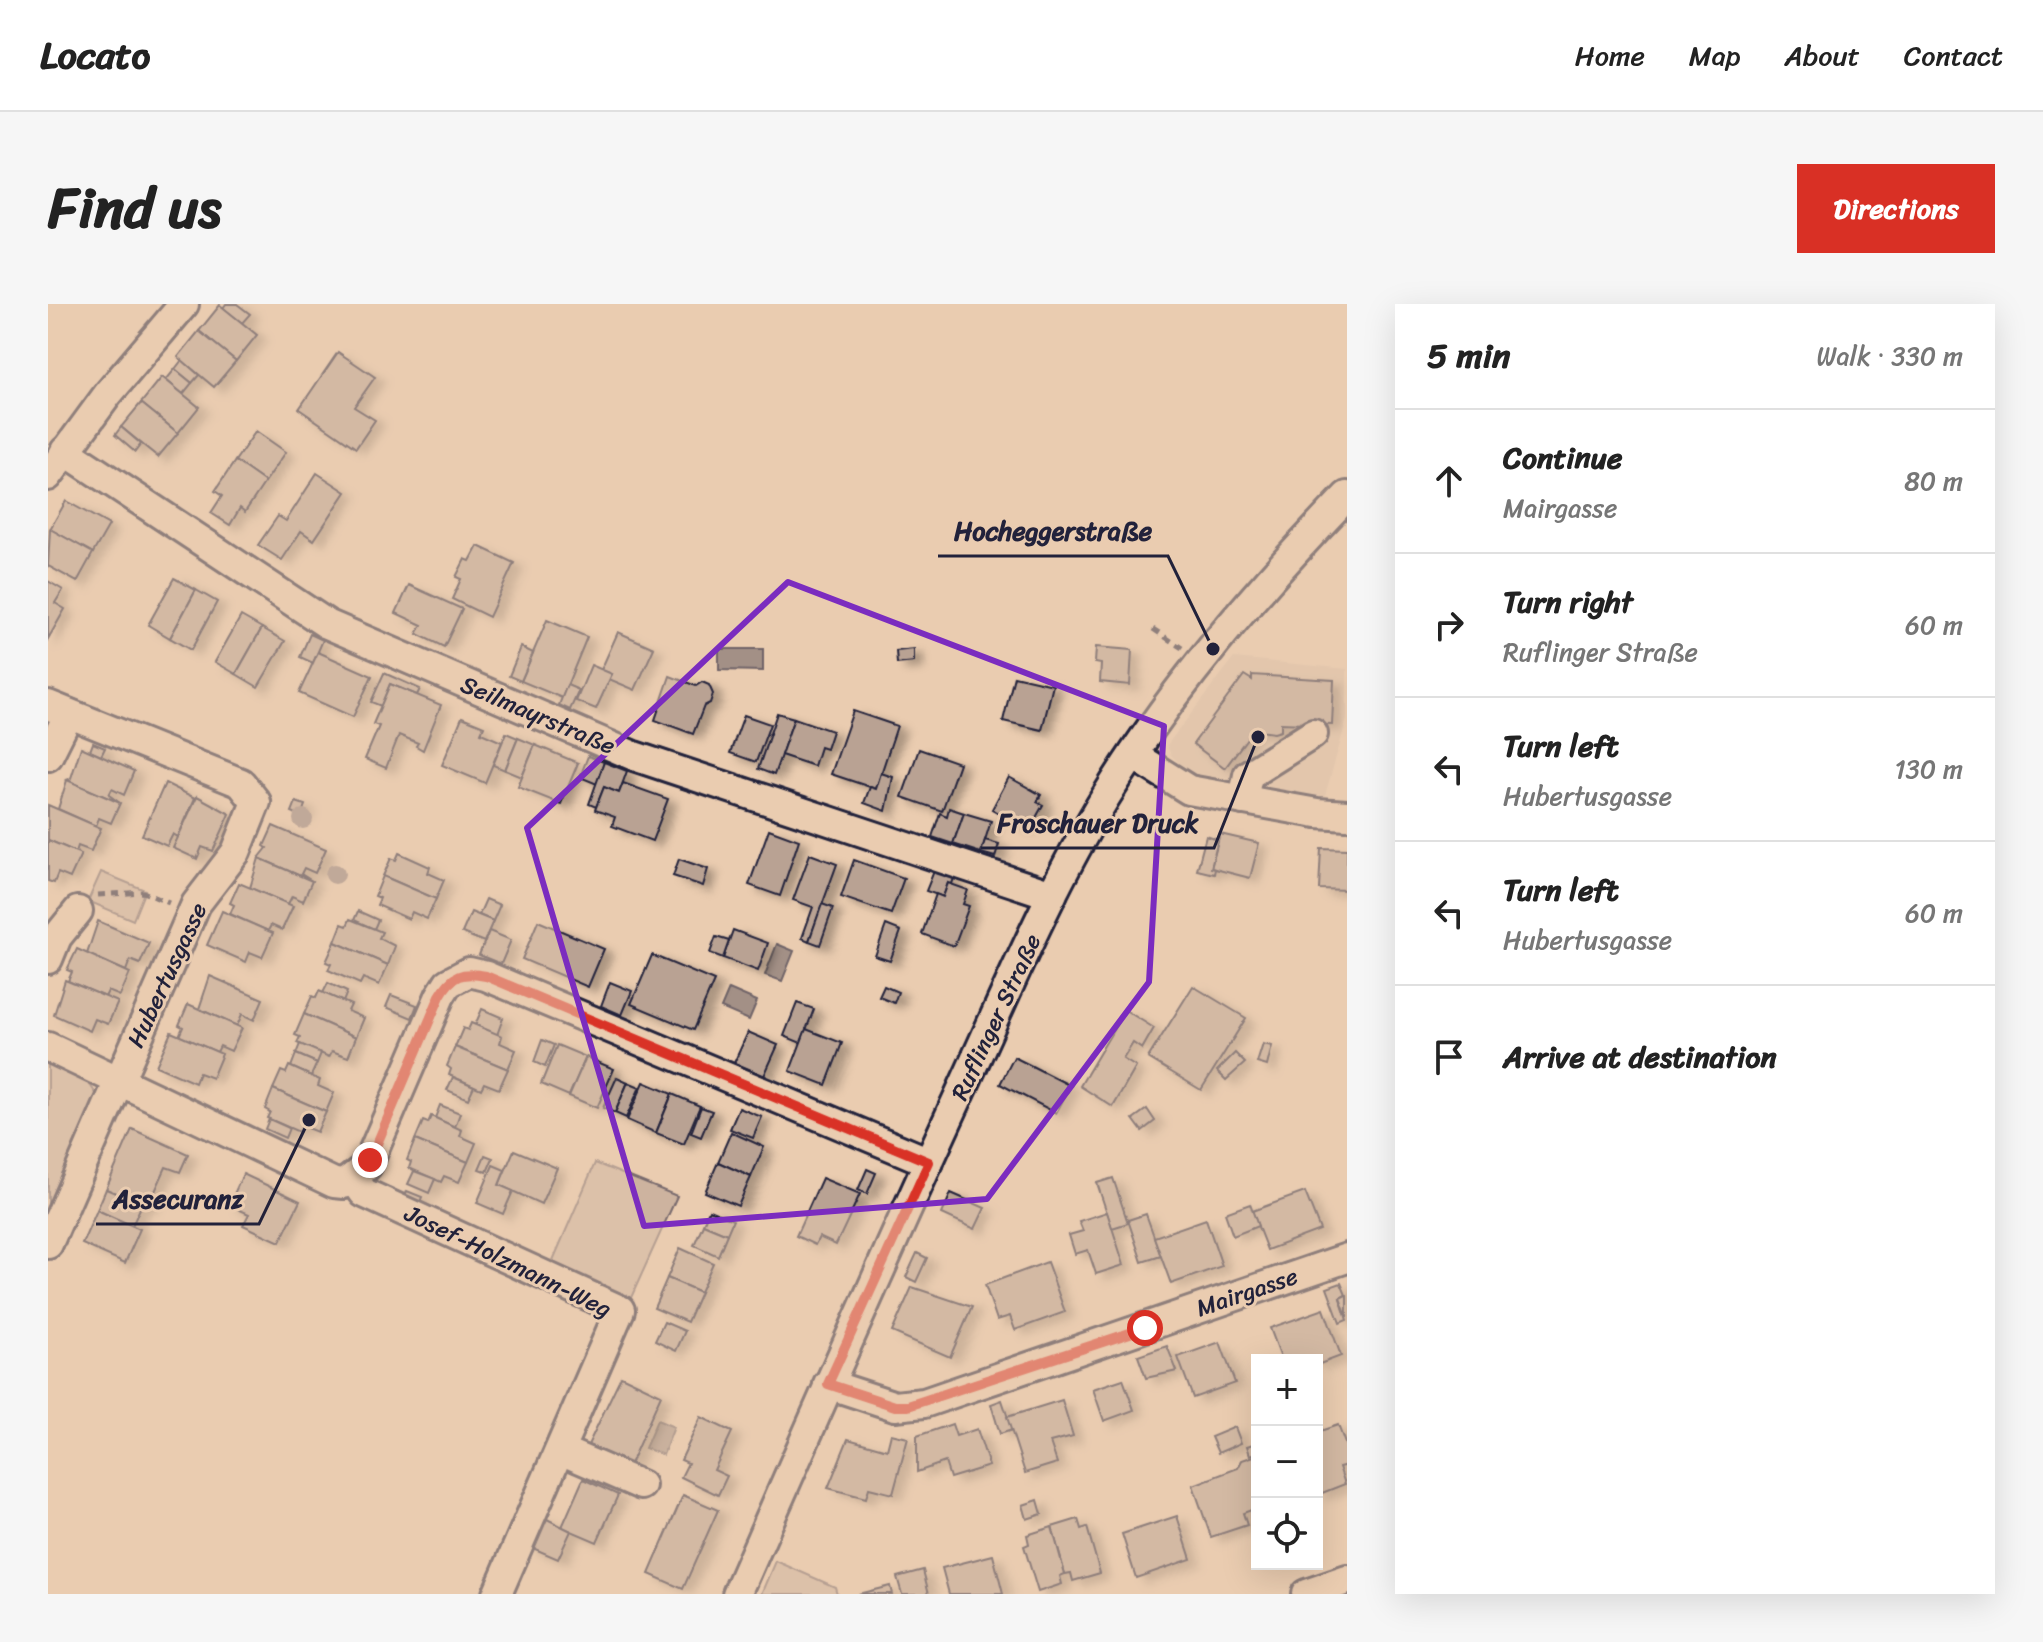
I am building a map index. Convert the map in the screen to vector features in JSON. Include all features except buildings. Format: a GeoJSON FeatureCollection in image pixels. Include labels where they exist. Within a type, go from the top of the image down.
{"type":"FeatureCollection","features":[{"type":"Feature","properties":{"kind":"street"},"geometry":{"type":"LineString","coordinates":[[48,476],[184,304]]}},
{"type":"Feature","properties":{"kind":"street","name":"Seilmayrstraße"},"geometry":{"type":"LineString","coordinates":[[65,451],[327,624],[634,756],[1052,895]]}},
{"type":"Feature","properties":{"kind":"street","name":"Ruflinger Straße"},"geometry":{"type":"LineString","coordinates":[[737,1594],[828,1384],[1052,895],[1133,755],[1271,577],[1347,496]]}},
{"type":"Feature","properties":{"kind":"street","name":"Hubertusgasse"},"geometry":{"type":"LineString","coordinates":[[48,756],[59,709],[241,783],[251,791],[256,802],[236,852],[196,904],[48,1244]]}},
{"type":"Feature","properties":{"kind":"street"},"geometry":{"type":"LineString","coordinates":[[1243,800],[1248,775],[1313,734]]}},
{"type":"Feature","properties":{"kind":"street"},"geometry":{"type":"LineString","coordinates":[[1133,755],[1189,790],[1347,815]]}},
{"type":"Feature","properties":{"kind":"street"},"geometry":{"type":"LineString","coordinates":[[48,959],[57,937],[78,911]]}},
{"type":"Feature","properties":{"kind":"street"},"geometry":{"type":"LineString","coordinates":[[48,1047],[334,1183],[344,1184],[367,1166],[440,996],[448,983],[469,972],[486,976],[929,1162]]}},
{"type":"Feature","properties":{"kind":"street","name":"Josef-Holzmann-Weg"},"geometry":{"type":"LineString","coordinates":[[354,1179],[364,1193],[620,1310],[497,1594]]}},
{"type":"Feature","properties":{"kind":"street","name":"Mairgasse"},"geometry":{"type":"LineString","coordinates":[[828,1384],[895,1406],[924,1403],[1347,1258]]}},
{"type":"Feature","properties":{"kind":"street"},"geometry":{"type":"LineString","coordinates":[[560,1450],[641,1485]]}},
{"type":"Feature","properties":{"kind":"street"},"geometry":{"type":"LineString","coordinates":[[1306,1594],[1347,1580]]}},
{"type":"Feature","properties":{"kind":"path"},"geometry":{"type":"LineString","coordinates":[[78,911],[97,895],[143,892],[183,910],[196,904]]}},
{"type":"Feature","properties":{"kind":"highlighted area"},"geometry":{"type":"Polygon","coordinates":[[[788,582],[1164,726],[1149,982],[987,1199],[644,1226],[527,828],[788,582]]]}},
{"type":"Feature","properties":{"kind":"shaded area"},"geometry":{"type":"Polygon","coordinates":[[[719,649],[763,649],[763,671],[719,670],[719,649]]]}},
{"type":"Feature","properties":{"kind":"shaded area"},"geometry":{"type":"Polygon","coordinates":[[[1234,658],[1347,669],[1347,719],[1323,802],[1195,779],[1171,755],[1167,745],[1234,658]]]}},
{"type":"Feature","properties":{"kind":"shaded area"},"geometry":{"type":"Polygon","coordinates":[[[101,872],[145,890],[133,920],[88,901],[101,872]]]}},
{"type":"Feature","properties":{"kind":"shaded area"},"geometry":{"type":"Polygon","coordinates":[[[777,944],[794,951],[782,981],[765,975],[777,944]]]}},
{"type":"Feature","properties":{"kind":"shaded area"},"geometry":{"type":"Polygon","coordinates":[[[729,989],[757,1001],[749,1020],[721,1008],[729,989]]]}},
{"type":"Feature","properties":{"kind":"shaded area"},"geometry":{"type":"Polygon","coordinates":[[[48,1061],[86,1079],[99,1098],[52,1208],[48,1206],[48,1061]]]}},
{"type":"Feature","properties":{"kind":"shaded area"},"geometry":{"type":"Polygon","coordinates":[[[595,1163],[677,1196],[630,1300],[551,1265],[595,1163]]]}},
{"type":"Feature","properties":{"kind":"shaded area"},"geometry":{"type":"Polygon","coordinates":[[[657,1420],[674,1427],[663,1455],[645,1448],[657,1420]]]}},
{"type":"Feature","properties":{"kind":"shaded area"},"geometry":{"type":"Polygon","coordinates":[[[776,1561],[835,1587],[837,1594],[762,1594],[776,1561]]]}},
{"type":"Feature","properties":{"kind":"place","name":"Hocheggerstraße"},"geometry":{"type":"Point","coordinates":[1213,649]}},
{"type":"Feature","properties":{"kind":"place","name":"Froschauer Druck"},"geometry":{"type":"Point","coordinates":[1258,737]}},
{"type":"Feature","properties":{"kind":"place","name":"Assecuranz"},"geometry":{"type":"Point","coordinates":[309,1120]}},
{"type":"Feature","properties":{"kind":"route"},"geometry":{"type":"LineString","coordinates":[[370,1160],[440,996],[448,983],[458,975],[469,972],[486,976],[929,1162],[828,1384],[895,1406],[908,1406],[932,1401],[1145,1328]]}}]}
